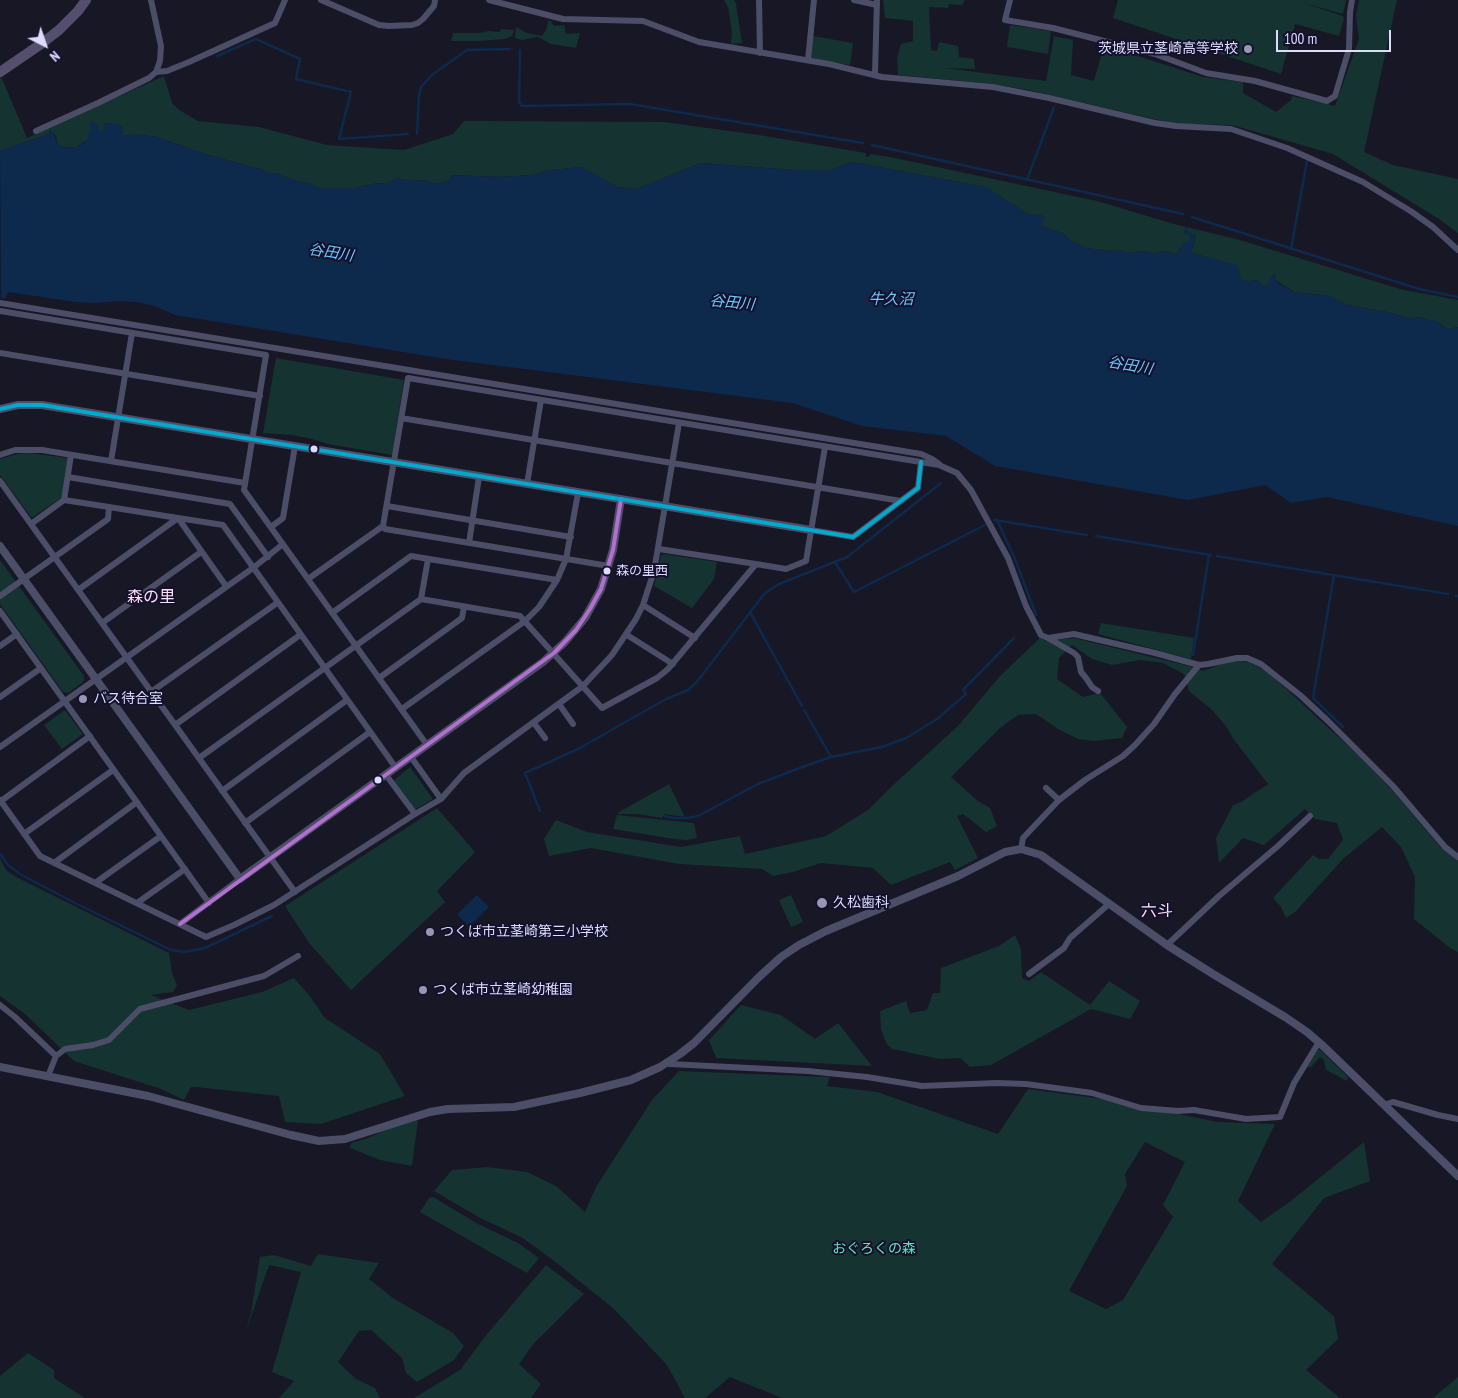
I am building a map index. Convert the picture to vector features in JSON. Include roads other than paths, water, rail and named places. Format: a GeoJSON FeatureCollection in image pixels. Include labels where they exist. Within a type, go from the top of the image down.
{"type":"FeatureCollection","features":[{"type":"Feature","properties":{"kind":"main road"},"geometry":{"type":"LineString","coordinates":[[4,69],[59,30],[86,0]]}},
{"type":"Feature","properties":{"kind":"street"},"geometry":{"type":"LineString","coordinates":[[36,131],[149,78],[156,72],[162,46],[151,0]]}},
{"type":"Feature","properties":{"kind":"street"},"geometry":{"type":"LineString","coordinates":[[156,72],[167,71],[189,62],[275,23],[286,0]]}},
{"type":"Feature","properties":{"kind":"street"},"geometry":{"type":"LineString","coordinates":[[321,0],[379,25],[400,26],[412,25],[423,19],[434,6],[435,0]]}},
{"type":"Feature","properties":{"kind":"street"},"geometry":{"type":"LineString","coordinates":[[489,0],[563,19],[643,21],[699,42],[808,60],[882,76],[993,87],[1025,92],[1155,123],[1176,126],[1219,127],[1243,132],[1303,155],[1363,182],[1433,227],[1458,250]]}},
{"type":"Feature","properties":{"kind":"street"},"geometry":{"type":"LineString","coordinates":[[759,0],[760,52]]}},
{"type":"Feature","properties":{"kind":"street"},"geometry":{"type":"LineString","coordinates":[[808,60],[814,0]]}},
{"type":"Feature","properties":{"kind":"street"},"geometry":{"type":"LineString","coordinates":[[854,0],[877,3],[875,74]]}},
{"type":"Feature","properties":{"kind":"street"},"geometry":{"type":"LineString","coordinates":[[1010,0],[1005,20],[1053,28],[1155,54],[1206,73],[1255,81],[1327,101],[1335,96],[1349,49],[1352,0]]}},
{"type":"Feature","properties":{"kind":"street"},"geometry":{"type":"LineString","coordinates":[[0,303],[921,454],[939,465]]}},
{"type":"Feature","properties":{"kind":"street"},"geometry":{"type":"LineString","coordinates":[[0,311],[266,355],[244,490],[427,745]]}},
{"type":"Feature","properties":{"kind":"street"},"geometry":{"type":"LineString","coordinates":[[111,461],[132,333]]}},
{"type":"Feature","properties":{"kind":"street"},"geometry":{"type":"LineString","coordinates":[[0,353],[260,396]]}},
{"type":"Feature","properties":{"kind":"street"},"geometry":{"type":"LineString","coordinates":[[308,579],[383,526],[408,378],[939,465],[957,473],[969,486],[1008,558],[1036,629],[1041,634],[1074,653],[1078,657],[1081,672],[1092,686],[1098,690]]}},
{"type":"Feature","properties":{"kind":"street"},"geometry":{"type":"LineString","coordinates":[[527,484],[541,400]]}},
{"type":"Feature","properties":{"kind":"street"},"geometry":{"type":"LineString","coordinates":[[0,409],[29,404],[119,417],[853,537],[918,488],[921,462]]}},
{"type":"Feature","properties":{"kind":"street"},"geometry":{"type":"LineString","coordinates":[[401,418],[901,501]]}},
{"type":"Feature","properties":{"kind":"street"},"geometry":{"type":"LineString","coordinates":[[90,736],[0,801],[40,856],[206,937],[234,926],[268,908],[441,799],[464,773],[583,686],[612,656],[627,635],[643,605],[654,571],[679,422]]}},
{"type":"Feature","properties":{"kind":"street"},"geometry":{"type":"LineString","coordinates":[[271,528],[283,518],[294,446]]}},
{"type":"Feature","properties":{"kind":"street"},"geometry":{"type":"LineString","coordinates":[[659,549],[786,570],[806,561],[825,447]]}},
{"type":"Feature","properties":{"kind":"street"},"geometry":{"type":"LineString","coordinates":[[0,455],[15,450],[32,449],[245,484]]}},
{"type":"Feature","properties":{"kind":"street"},"geometry":{"type":"LineString","coordinates":[[31,524],[64,500],[71,455]]}},
{"type":"Feature","properties":{"kind":"street"},"geometry":{"type":"LineString","coordinates":[[68,477],[230,504],[268,556]]}},
{"type":"Feature","properties":{"kind":"street"},"geometry":{"type":"LineString","coordinates":[[468,543],[480,477]]}},
{"type":"Feature","properties":{"kind":"street"},"geometry":{"type":"LineString","coordinates":[[0,481],[295,892]]}},
{"type":"Feature","properties":{"kind":"street"},"geometry":{"type":"LineString","coordinates":[[402,709],[525,621],[539,607],[557,580],[566,559],[578,493]]}},
{"type":"Feature","properties":{"kind":"street"},"geometry":{"type":"LineString","coordinates":[[180,924],[554,653],[585,618],[601,589],[609,566],[621,499]]}},
{"type":"Feature","properties":{"kind":"street"},"geometry":{"type":"LineString","coordinates":[[64,500],[223,525],[396,768]]}},
{"type":"Feature","properties":{"kind":"street"},"geometry":{"type":"LineString","coordinates":[[386,506],[571,537]]}},
{"type":"Feature","properties":{"kind":"street"},"geometry":{"type":"LineString","coordinates":[[0,596],[108,519],[110,507]]}},
{"type":"Feature","properties":{"kind":"street"},"geometry":{"type":"LineString","coordinates":[[178,518],[226,586]]}},
{"type":"Feature","properties":{"kind":"street"},"geometry":{"type":"LineString","coordinates":[[78,590],[178,518]]}},
{"type":"Feature","properties":{"kind":"street"},"geometry":{"type":"LineString","coordinates":[[383,526],[385,529],[609,566]]}},
{"type":"Feature","properties":{"kind":"street"},"geometry":{"type":"LineString","coordinates":[[0,747],[253,568],[283,544]]}},
{"type":"Feature","properties":{"kind":"street"},"geometry":{"type":"LineString","coordinates":[[0,546],[240,880]]}},
{"type":"Feature","properties":{"kind":"street"},"geometry":{"type":"LineString","coordinates":[[102,623],[202,552]]}},
{"type":"Feature","properties":{"kind":"street"},"geometry":{"type":"LineString","coordinates":[[332,613],[411,556],[557,580]]}},
{"type":"Feature","properties":{"kind":"street"},"geometry":{"type":"LineString","coordinates":[[199,758],[421,599],[428,559]]}},
{"type":"Feature","properties":{"kind":"street"},"geometry":{"type":"LineString","coordinates":[[421,599],[518,615],[602,708],[657,678],[673,664],[756,564]]}},
{"type":"Feature","properties":{"kind":"street"},"geometry":{"type":"LineString","coordinates":[[151,692],[277,602]]}},
{"type":"Feature","properties":{"kind":"street"},"geometry":{"type":"LineString","coordinates":[[643,605],[695,638]]}},
{"type":"Feature","properties":{"kind":"street"},"geometry":{"type":"LineString","coordinates":[[379,678],[462,618],[464,606]]}},
{"type":"Feature","properties":{"kind":"street"},"geometry":{"type":"LineString","coordinates":[[0,611],[209,903]]}},
{"type":"Feature","properties":{"kind":"street"},"geometry":{"type":"LineString","coordinates":[[0,646],[17,634]]}},
{"type":"Feature","properties":{"kind":"street"},"geometry":{"type":"LineString","coordinates":[[1048,638],[1074,634],[1199,665],[1229,658],[1247,658],[1270,670],[1300,695],[1393,786],[1445,847],[1458,857]]}},
{"type":"Feature","properties":{"kind":"street"},"geometry":{"type":"LineString","coordinates":[[175,725],[300,635]]}},
{"type":"Feature","properties":{"kind":"street"},"geometry":{"type":"LineString","coordinates":[[627,635],[673,664]]}},
{"type":"Feature","properties":{"kind":"street"},"geometry":{"type":"LineString","coordinates":[[1021,849],[1023,838],[1059,800],[1085,780],[1123,756],[1135,745],[1154,724],[1199,665]]}},
{"type":"Feature","properties":{"kind":"street"},"geometry":{"type":"LineString","coordinates":[[0,697],[40,668]]}},
{"type":"Feature","properties":{"kind":"street"},"geometry":{"type":"LineString","coordinates":[[222,791],[347,700]]}},
{"type":"Feature","properties":{"kind":"street"},"geometry":{"type":"LineString","coordinates":[[559,704],[573,724]]}},
{"type":"Feature","properties":{"kind":"street"},"geometry":{"type":"LineString","coordinates":[[534,723],[544,738]]}},
{"type":"Feature","properties":{"kind":"street"},"geometry":{"type":"LineString","coordinates":[[245,822],[370,732]]}},
{"type":"Feature","properties":{"kind":"street"},"geometry":{"type":"LineString","coordinates":[[411,757],[441,799]]}},
{"type":"Feature","properties":{"kind":"street"},"geometry":{"type":"LineString","coordinates":[[24,834],[114,770]]}},
{"type":"Feature","properties":{"kind":"street"},"geometry":{"type":"LineString","coordinates":[[386,775],[415,814]]}},
{"type":"Feature","properties":{"kind":"street"},"geometry":{"type":"LineString","coordinates":[[1046,788],[1059,800]]}},
{"type":"Feature","properties":{"kind":"street"},"geometry":{"type":"LineString","coordinates":[[54,863],[137,802]]}},
{"type":"Feature","properties":{"kind":"street"},"geometry":{"type":"LineString","coordinates":[[1167,945],[1219,896],[1310,816]]}},
{"type":"Feature","properties":{"kind":"street"},"geometry":{"type":"LineString","coordinates":[[95,883],[161,836]]}},
{"type":"Feature","properties":{"kind":"street"},"geometry":{"type":"LineString","coordinates":[[0,1067],[148,1096],[291,1135],[319,1140],[346,1140],[430,1112],[448,1109],[514,1107],[580,1093],[632,1080],[660,1067],[680,1054],[694,1043],[759,977],[781,957],[799,945],[852,920],[958,876],[1005,852],[1021,849],[1040,856],[1167,945],[1285,1017],[1320,1042],[1458,1176]]}},
{"type":"Feature","properties":{"kind":"street"},"geometry":{"type":"LineString","coordinates":[[137,903],[185,868]]}},
{"type":"Feature","properties":{"kind":"street"},"geometry":{"type":"LineString","coordinates":[[1029,974],[1064,948],[1070,938],[1110,904]]}},
{"type":"Feature","properties":{"kind":"street"},"geometry":{"type":"LineString","coordinates":[[48,1076],[56,1056],[65,1049],[93,1045],[109,1040],[140,1009],[264,976],[298,956]]}},
{"type":"Feature","properties":{"kind":"street"},"geometry":{"type":"LineString","coordinates":[[0,1005],[15,1016],[56,1056]]}},
{"type":"Feature","properties":{"kind":"street"},"geometry":{"type":"LineString","coordinates":[[670,1064],[867,1076],[922,1086],[997,1082],[1026,1084],[1092,1093],[1141,1108],[1178,1111],[1194,1110],[1246,1119],[1280,1117],[1294,1083],[1320,1042]]}},
{"type":"Feature","properties":{"kind":"street"},"geometry":{"type":"LineString","coordinates":[[1384,1105],[1392,1102],[1458,1119]]}},
{"type":"Feature","properties":{"kind":"water","name":"牛久沼"},"geometry":{"type":"Polygon","coordinates":[[[92,121],[97,124],[102,133],[105,123],[118,124],[123,127],[123,136],[134,134],[157,137],[205,154],[268,173],[275,173],[319,188],[355,188],[378,183],[387,184],[397,178],[411,181],[422,180],[438,184],[449,181],[451,175],[501,177],[532,175],[551,170],[581,167],[617,187],[637,189],[701,163],[793,170],[831,170],[852,162],[985,187],[1028,214],[1045,217],[1041,226],[1062,233],[1073,242],[1086,248],[1118,250],[1128,253],[1144,251],[1155,254],[1162,251],[1176,254],[1184,244],[1190,241],[1191,237],[1184,233],[1185,227],[1187,228],[1186,231],[1196,235],[1191,253],[1237,265],[1241,279],[1244,281],[1250,282],[1256,279],[1266,287],[1274,273],[1276,275],[1276,282],[1294,292],[1330,296],[1347,305],[1387,312],[1411,319],[1418,317],[1437,322],[1448,329],[1458,327],[1458,526],[1327,497],[1291,503],[1265,485],[1188,500],[995,466],[946,436],[862,426],[792,403],[446,359],[175,315],[154,306],[137,302],[76,302],[8,292],[5,299],[1,298],[0,151],[49,134],[53,130],[58,146],[76,148],[89,139],[87,134],[92,132],[90,124],[92,121]]]}},
{"type":"Feature","properties":{"kind":"water"},"geometry":{"type":"Polygon","coordinates":[[[477,895],[489,907],[469,927],[457,914],[477,895]]]}},
{"type":"Feature","properties":{"kind":"waterway"},"geometry":{"type":"LineString","coordinates":[[217,56],[256,39],[300,59],[296,79],[351,92],[339,139],[408,134]]}},
{"type":"Feature","properties":{"kind":"waterway"},"geometry":{"type":"LineString","coordinates":[[417,134],[421,87],[432,75],[467,50],[510,49]]}},
{"type":"Feature","properties":{"kind":"waterway"},"geometry":{"type":"LineString","coordinates":[[520,50],[519,102],[522,106],[630,104],[863,143]]}},
{"type":"Feature","properties":{"kind":"waterway"},"geometry":{"type":"LineString","coordinates":[[1027,180],[1054,107]]}},
{"type":"Feature","properties":{"kind":"waterway"},"geometry":{"type":"LineString","coordinates":[[872,145],[1183,214]]}},
{"type":"Feature","properties":{"kind":"waterway"},"geometry":{"type":"LineString","coordinates":[[1291,249],[1307,161]]}},
{"type":"Feature","properties":{"kind":"waterway"},"geometry":{"type":"LineString","coordinates":[[1192,217],[1419,289],[1458,297]]}},
{"type":"Feature","properties":{"kind":"waterway"},"geometry":{"type":"LineString","coordinates":[[540,811],[525,773],[578,749],[666,699],[688,690],[696,683],[765,593],[779,584],[847,557],[941,483]]}},
{"type":"Feature","properties":{"kind":"waterway"},"geometry":{"type":"LineString","coordinates":[[994,520],[1087,535]]}},
{"type":"Feature","properties":{"kind":"waterway"},"geometry":{"type":"LineString","coordinates":[[997,520],[1015,559],[1036,615]]}},
{"type":"Feature","properties":{"kind":"waterway"},"geometry":{"type":"LineString","coordinates":[[835,562],[854,592],[985,525]]}},
{"type":"Feature","properties":{"kind":"waterway"},"geometry":{"type":"LineString","coordinates":[[1096,536],[1211,555]]}},
{"type":"Feature","properties":{"kind":"waterway"},"geometry":{"type":"LineString","coordinates":[[1193,655],[1209,555]]}},
{"type":"Feature","properties":{"kind":"waterway"},"geometry":{"type":"LineString","coordinates":[[1217,556],[1448,594]]}},
{"type":"Feature","properties":{"kind":"waterway"},"geometry":{"type":"LineString","coordinates":[[1334,575],[1313,698],[1343,727]]}},
{"type":"Feature","properties":{"kind":"waterway"},"geometry":{"type":"LineString","coordinates":[[750,612],[802,706]]}},
{"type":"Feature","properties":{"kind":"waterway"},"geometry":{"type":"LineString","coordinates":[[665,816],[673,818],[698,816],[758,784],[805,766],[831,757],[882,747],[906,738],[937,719],[966,694],[963,690],[1014,638]]}},
{"type":"Feature","properties":{"kind":"waterway"},"geometry":{"type":"LineString","coordinates":[[804,710],[831,757]]}},
{"type":"Feature","properties":{"kind":"waterway"},"geometry":{"type":"LineString","coordinates":[[0,854],[8,865],[20,874],[171,950],[184,952],[205,948],[272,916]]}},
{"type":"Feature","properties":{"kind":"place","name":"茨城県立茎崎高等学校"},"geometry":{"type":"Point","coordinates":[1248,49]}},
{"type":"Feature","properties":{"kind":"place","name":"森の里西"},"geometry":{"type":"Point","coordinates":[607,571]}},
{"type":"Feature","properties":{"kind":"place","name":"バス待合室"},"geometry":{"type":"Point","coordinates":[83,699]}},
{"type":"Feature","properties":{"kind":"place","name":"久松歯科"},"geometry":{"type":"Point","coordinates":[822,903]}},
{"type":"Feature","properties":{"kind":"place","name":"つくば市立茎崎第三小学校"},"geometry":{"type":"Point","coordinates":[430,932]}},
{"type":"Feature","properties":{"kind":"place","name":"つくば市立茎崎幼稚園"},"geometry":{"type":"Point","coordinates":[423,990]}},
{"type":"Feature","properties":{"kind":"district","name":"森の里"},"geometry":{"type":"Point","coordinates":[151,597]}},
{"type":"Feature","properties":{"kind":"district","name":"六斗"},"geometry":{"type":"Point","coordinates":[1157,911]}},
{"type":"Feature","properties":{"kind":"water label","name":"谷田川"},"geometry":{"type":"Point","coordinates":[331,253]}},
{"type":"Feature","properties":{"kind":"water label","name":"谷田川"},"geometry":{"type":"Point","coordinates":[732,303]}},
{"type":"Feature","properties":{"kind":"water label","name":"谷田川"},"geometry":{"type":"Point","coordinates":[1130,366]}},
{"type":"Feature","properties":{"kind":"park label","name":"おぐろくの森"},"geometry":{"type":"Point","coordinates":[874,1249]}}]}
